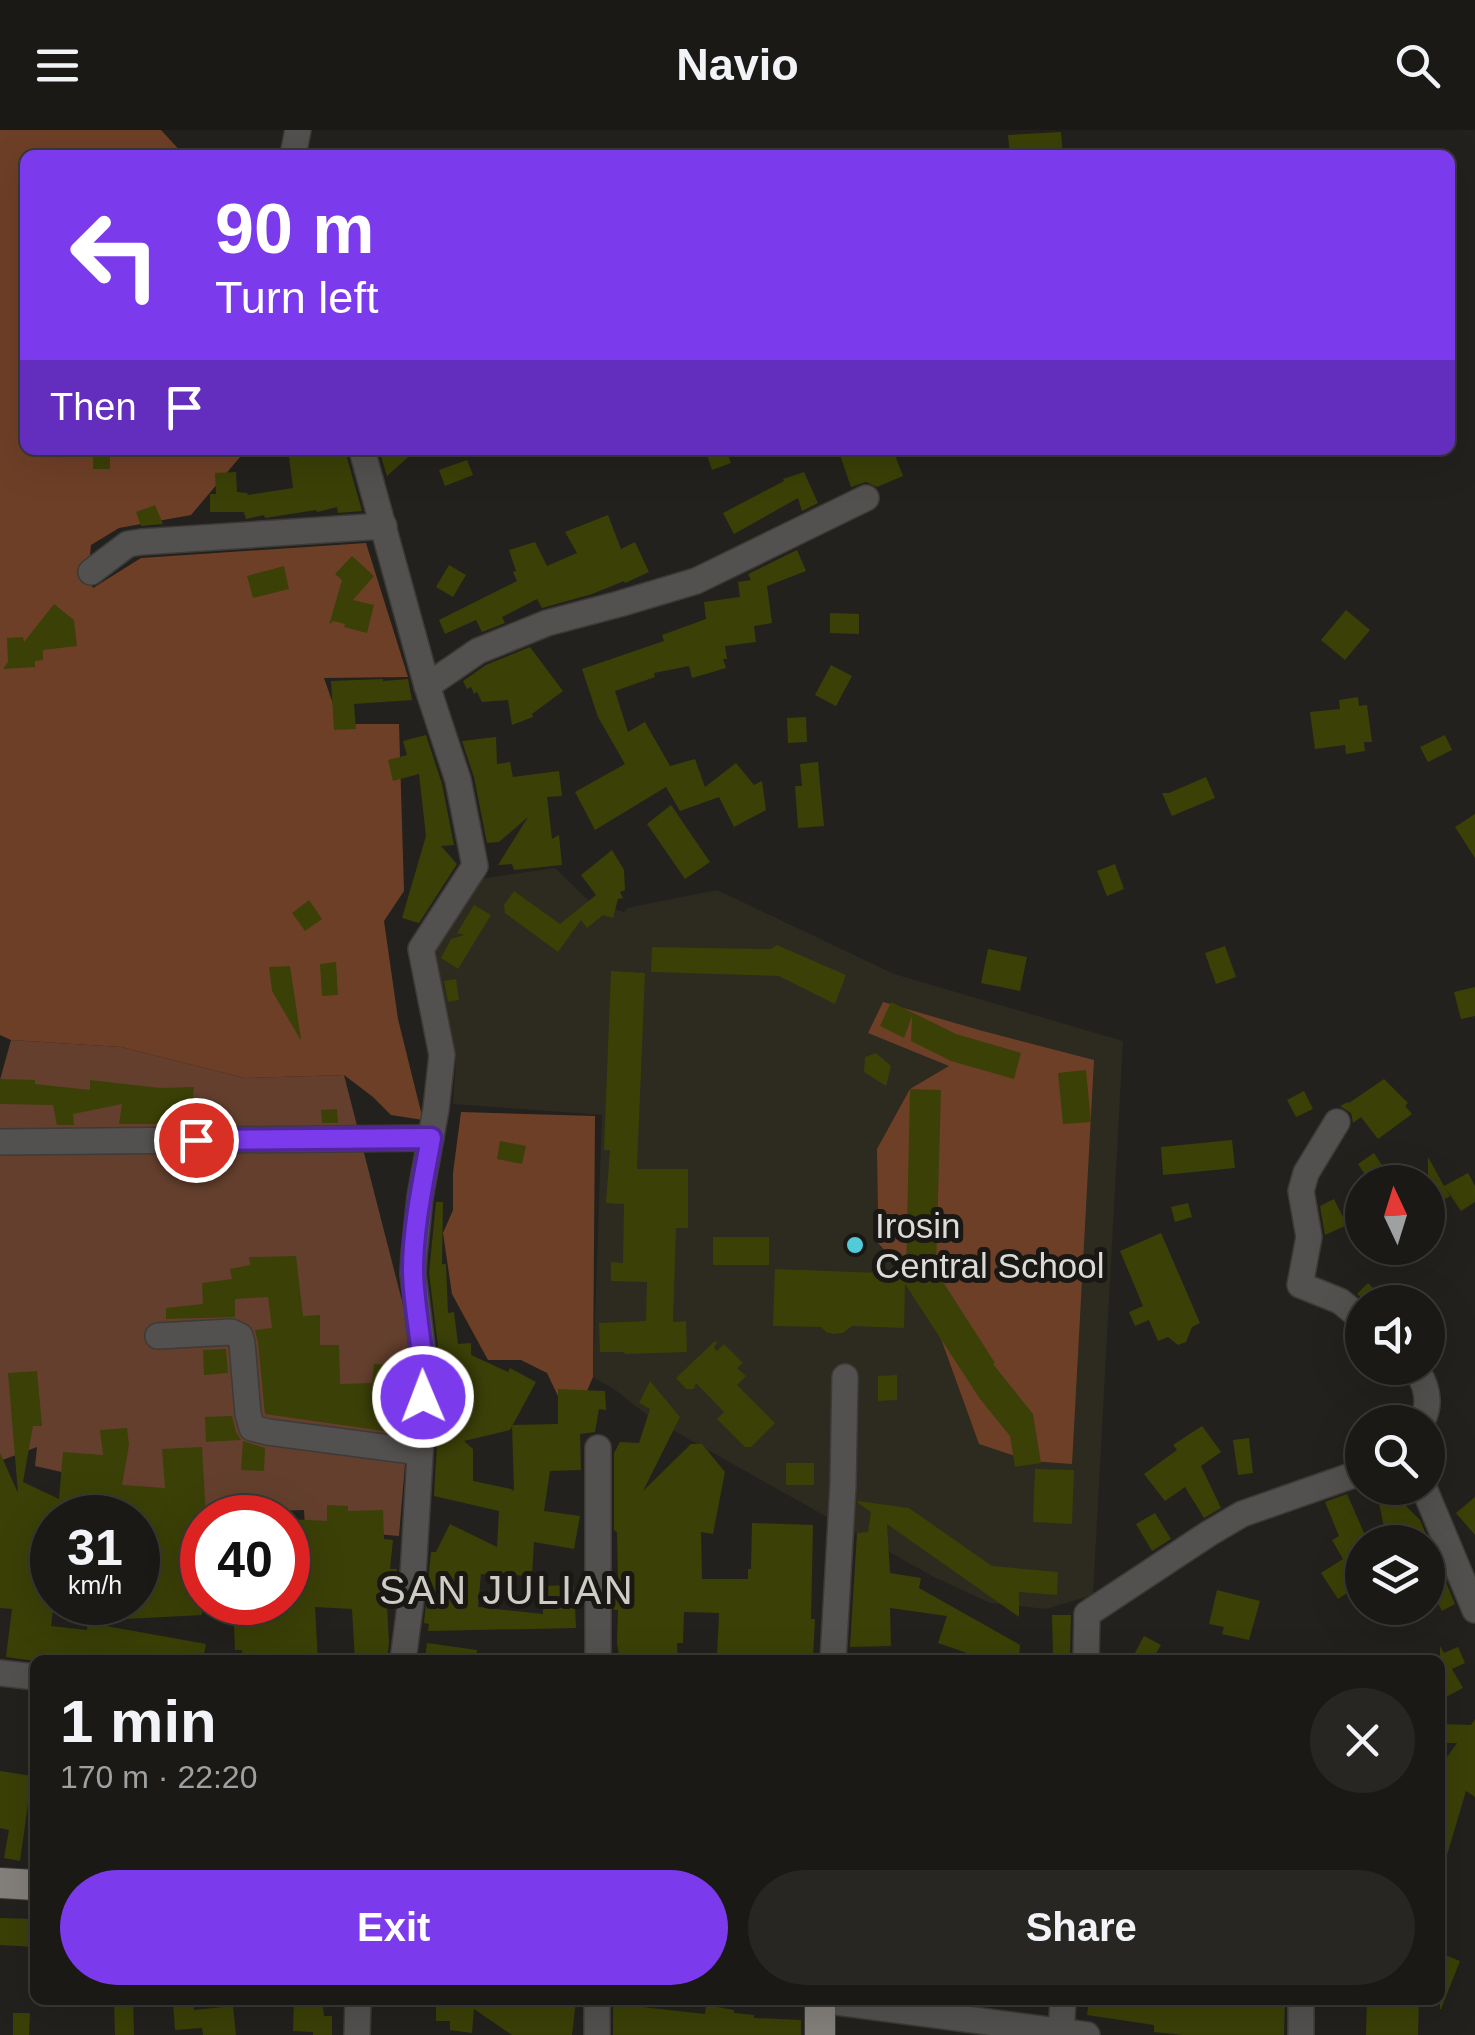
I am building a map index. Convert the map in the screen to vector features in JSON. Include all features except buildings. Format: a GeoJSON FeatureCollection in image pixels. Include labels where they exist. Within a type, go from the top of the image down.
{"type":"FeatureCollection","features":[{"type":"Feature","properties":{"kind":"main road"},"geometry":{"type":"LineString","coordinates":[[0,1883],[30,1884]]}},
{"type":"Feature","properties":{"kind":"main road"},"geometry":{"type":"LineString","coordinates":[[820,2035],[821,2005]]}},
{"type":"Feature","properties":{"kind":"street"},"geometry":{"type":"LineString","coordinates":[[363,455],[427,686],[458,780],[474,866],[422,949],[442,1055],[420,1197],[413,1274],[425,1370],[412,1592],[404,1655]]}},
{"type":"Feature","properties":{"kind":"street"},"geometry":{"type":"LineString","coordinates":[[427,686],[478,650],[547,623],[696,581],[866,498]]}},
{"type":"Feature","properties":{"kind":"street"},"geometry":{"type":"LineString","coordinates":[[91,572],[128,544],[384,526]]}},
{"type":"Feature","properties":{"kind":"street"},"geometry":{"type":"LineString","coordinates":[[1337,1122],[1306,1173],[1301,1191],[1309,1238],[1300,1285],[1345,1305]]}},
{"type":"Feature","properties":{"kind":"street"},"geometry":{"type":"LineString","coordinates":[[0,1142],[431,1138]]}},
{"type":"Feature","properties":{"kind":"street"},"geometry":{"type":"LineString","coordinates":[[158,1336],[232,1332],[240,1336],[252,1428],[420,1452]]}},
{"type":"Feature","properties":{"kind":"street"},"geometry":{"type":"LineString","coordinates":[[833,1655],[846,1377]]}},
{"type":"Feature","properties":{"kind":"street"},"geometry":{"type":"LineString","coordinates":[[598,1448],[598,1655]]}},
{"type":"Feature","properties":{"kind":"street"},"geometry":{"type":"LineString","coordinates":[[1086,1655],[1087,1614],[1242,1514],[1345,1478]]}},
{"type":"Feature","properties":{"kind":"street"},"geometry":{"type":"LineString","coordinates":[[1431,1505],[1475,1610]]}},
{"type":"Feature","properties":{"kind":"street"},"geometry":{"type":"LineString","coordinates":[[0,1673],[30,1676]]}},
{"type":"Feature","properties":{"kind":"street"},"geometry":{"type":"LineString","coordinates":[[357,2035],[358,2005]]}},
{"type":"Feature","properties":{"kind":"street"},"geometry":{"type":"LineString","coordinates":[[596,2005],[597,2035]]}},
{"type":"Feature","properties":{"kind":"street"},"geometry":{"type":"LineString","coordinates":[[857,2005],[1087,2035]]}},
{"type":"Feature","properties":{"kind":"street"},"geometry":{"type":"LineString","coordinates":[[1061,2033],[1063,2005]]}},
{"type":"Feature","properties":{"kind":"street"},"geometry":{"type":"LineString","coordinates":[[1300,2035],[1301,2005]]}},
{"type":"Feature","properties":{"kind":"shaded area"},"geometry":{"type":"Polygon","coordinates":[[[0,130],[161,130],[179,150],[20,150],[20,455],[242,455],[191,515],[119,528],[91,545],[88,575],[93,588],[141,558],[366,543],[408,677],[324,678],[340,724],[399,724],[404,891],[384,921],[398,1019],[423,1120],[391,1115],[344,1075],[245,1078],[121,1047],[11,1040],[0,1035],[0,130]]]}},
{"type":"Feature","properties":{"kind":"shaded area","name":"Irosin Central School"},"geometry":{"type":"Polygon","coordinates":[[[555,868],[589,901],[624,912],[627,908],[717,890],[894,974],[1123,1041],[1093,1595],[1046,1609],[990,1603],[932,1576],[651,1418],[593,1377],[602,1115],[453,1104],[456,1059],[430,951],[479,879],[555,868]]]}},
{"type":"Feature","properties":{"kind":"shaded area"},"geometry":{"type":"Polygon","coordinates":[[[883,1002],[1094,1060],[1072,1464],[1030,1461],[979,1444],[931,1311],[899,1265],[876,1241],[877,1149],[910,1089],[949,1066],[868,1033],[883,1002]]]}},
{"type":"Feature","properties":{"kind":"shaded area"},"geometry":{"type":"Polygon","coordinates":[[[11,1040],[121,1047],[245,1078],[344,1075],[410,1332],[412,1381],[399,1536],[310,1528],[310,1495],[180,1495],[180,1514],[163,1515],[160,1495],[140,1495],[132,1488],[35,1466],[37,1447],[0,1461],[0,1080],[11,1040]]]}},
{"type":"Feature","properties":{"kind":"shaded area"},"geometry":{"type":"Polygon","coordinates":[[[461,1112],[595,1116],[593,1377],[584,1398],[558,1396],[547,1373],[521,1360],[488,1360],[452,1294],[443,1233],[453,1210],[453,1173],[461,1112]]]}},
{"type":"Feature","properties":{"kind":"place","name":"Irosin Central School"},"geometry":{"type":"Point","coordinates":[855,1245]}},
{"type":"Feature","properties":{"kind":"district","name":"SAN JULIAN"},"geometry":{"type":"Point","coordinates":[507,1590]}},
{"type":"Feature","properties":{"kind":"route"},"geometry":{"type":"LineString","coordinates":[[196,1140],[431,1138],[420,1197],[413,1274],[425,1370],[423,1397]]}}]}
